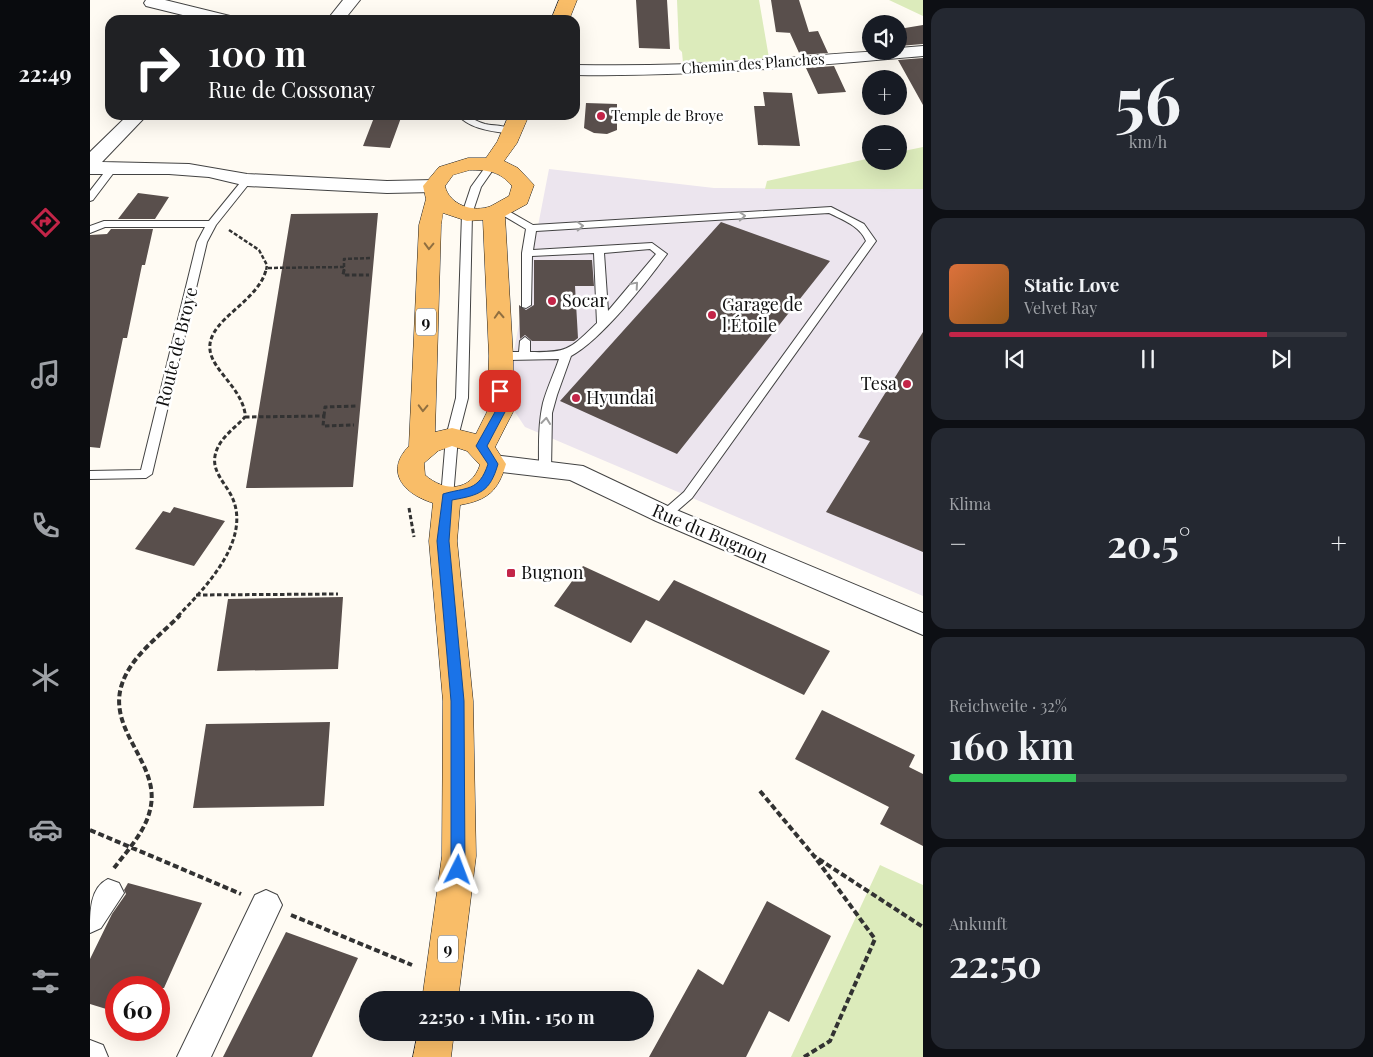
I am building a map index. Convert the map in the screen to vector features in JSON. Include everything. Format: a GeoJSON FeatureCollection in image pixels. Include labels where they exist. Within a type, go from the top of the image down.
{"type":"FeatureCollection","features":[{"type":"Feature","properties":{"kind":"main road"},"geometry":{"type":"LineString","coordinates":[[562,15],[568,0]]}},
{"type":"Feature","properties":{"kind":"main road"},"geometry":{"type":"LineString","coordinates":[[492,164],[507,143],[515,123]]}},
{"type":"Feature","properties":{"kind":"main road","name":"9"},"geometry":{"type":"LineString","coordinates":[[468,164],[492,164],[513,172],[523,185],[519,200],[498,212],[501,356],[500,412],[487,455],[488,481],[471,493],[447,497],[426,491],[412,478],[411,461],[422,447],[430,225],[436,192],[446,171],[468,164]]}},
{"type":"Feature","properties":{"kind":"main road"},"geometry":{"type":"LineString","coordinates":[[436,192],[449,208],[467,214],[498,212]]}},
{"type":"Feature","properties":{"kind":"main road"},"geometry":{"type":"LineString","coordinates":[[422,447],[436,440],[452,437],[468,440],[487,455]]}},
{"type":"Feature","properties":{"kind":"main road","name":"9"},"geometry":{"type":"LineString","coordinates":[[441,991],[459,856],[458,701],[443,541],[447,497]]}},
{"type":"Feature","properties":{"kind":"main road"},"geometry":{"type":"LineString","coordinates":[[432,1057],[435,1041]]}},
{"type":"Feature","properties":{"kind":"street"},"geometry":{"type":"LineString","coordinates":[[157,0],[152,3],[203,15]]}},
{"type":"Feature","properties":{"kind":"street"},"geometry":{"type":"LineString","coordinates":[[339,15],[352,0]]}},
{"type":"Feature","properties":{"kind":"street","name":"Chemin des Planches"},"geometry":{"type":"LineString","coordinates":[[580,68],[652,71],[739,67],[923,50]]}},
{"type":"Feature","properties":{"kind":"street"},"geometry":{"type":"LineString","coordinates":[[90,163],[133,120]]}},
{"type":"Feature","properties":{"kind":"street"},"geometry":{"type":"LineString","coordinates":[[90,168],[196,170],[228,174],[247,180],[387,187],[436,192]]}},
{"type":"Feature","properties":{"kind":"street","name":"Rue du Bugnon"},"geometry":{"type":"LineString","coordinates":[[487,455],[544,470],[574,472],[665,515],[923,624]]}},
{"type":"Feature","properties":{"kind":"street"},"geometry":{"type":"LineString","coordinates":[[90,918],[108,892]]}},
{"type":"Feature","properties":{"kind":"street"},"geometry":{"type":"LineString","coordinates":[[194,1057],[266,905]]}},
{"type":"Feature","properties":{"kind":"lane"},"geometry":{"type":"LineString","coordinates":[[469,120],[482,125],[515,123]]}},
{"type":"Feature","properties":{"kind":"lane"},"geometry":{"type":"LineString","coordinates":[[447,497],[452,437],[462,398],[467,214],[476,187],[492,164]]}},
{"type":"Feature","properties":{"kind":"lane"},"geometry":{"type":"LineString","coordinates":[[90,198],[113,167]]}},
{"type":"Feature","properties":{"kind":"lane","name":"Route de Broye"},"geometry":{"type":"LineString","coordinates":[[90,475],[146,474],[202,242],[217,224],[247,180]]}},
{"type":"Feature","properties":{"kind":"lane"},"geometry":{"type":"LineString","coordinates":[[498,212],[532,228],[831,210],[860,226],[869,234],[871,241],[688,494],[665,515]]}},
{"type":"Feature","properties":{"kind":"lane"},"geometry":{"type":"LineString","coordinates":[[90,230],[104,224],[217,224]]}},
{"type":"Feature","properties":{"kind":"lane"},"geometry":{"type":"LineString","coordinates":[[526,305],[527,253],[532,228]]}},
{"type":"Feature","properties":{"kind":"lane"},"geometry":{"type":"LineString","coordinates":[[501,356],[566,354],[582,345],[662,254],[652,246],[527,253]]}},
{"type":"Feature","properties":{"kind":"lane"},"geometry":{"type":"LineString","coordinates":[[598,250],[603,322]]}},
{"type":"Feature","properties":{"kind":"lane"},"geometry":{"type":"LineString","coordinates":[[524,341],[524,355]]}},
{"type":"Feature","properties":{"kind":"lane"},"geometry":{"type":"LineString","coordinates":[[544,470],[545,421],[551,394],[559,380],[566,354]]}},
{"type":"Feature","properties":{"kind":"path"},"geometry":{"type":"LineString","coordinates":[[128,848],[142,829],[150,809],[152,786],[145,766],[122,723],[118,705],[121,686],[131,665],[196,596],[229,549],[236,528],[234,500],[219,478],[214,456],[220,442],[238,427],[245,417],[243,404],[236,389],[220,374],[209,353],[209,341],[215,329],[263,280],[268,268],[265,255],[252,244],[217,224]]}},
{"type":"Feature","properties":{"kind":"path"},"geometry":{"type":"LineString","coordinates":[[368,275],[343,275],[344,259],[370,258]]}},
{"type":"Feature","properties":{"kind":"path"},"geometry":{"type":"LineString","coordinates":[[268,268],[344,267]]}},
{"type":"Feature","properties":{"kind":"path"},"geometry":{"type":"LineString","coordinates":[[354,425],[323,426],[325,406],[356,406]]}},
{"type":"Feature","properties":{"kind":"path"},"geometry":{"type":"LineString","coordinates":[[245,417],[324,416]]}},
{"type":"Feature","properties":{"kind":"path"},"geometry":{"type":"LineString","coordinates":[[405,500],[409,507],[415,544]]}},
{"type":"Feature","properties":{"kind":"path"},"geometry":{"type":"LineString","coordinates":[[196,596],[338,594]]}},
{"type":"Feature","properties":{"kind":"path"},"geometry":{"type":"LineString","coordinates":[[760,790],[814,856],[875,939],[830,1040],[804,1057]]}},
{"type":"Feature","properties":{"kind":"path"},"geometry":{"type":"LineString","coordinates":[[814,856],[923,927]]}},
{"type":"Feature","properties":{"kind":"shaded area"},"geometry":{"type":"Polygon","coordinates":[[[549,169],[714,188],[923,189],[923,596],[525,427],[513,409],[510,371],[549,169]]]}},
{"type":"Feature","properties":{"kind":"green space"},"geometry":{"type":"Polygon","coordinates":[[[677,0],[759,0],[769,58],[683,63],[682,52],[679,49],[677,0]]]}},
{"type":"Feature","properties":{"kind":"green space"},"geometry":{"type":"Polygon","coordinates":[[[889,0],[923,0],[923,16],[889,0]]]}},
{"type":"Feature","properties":{"kind":"green space"},"geometry":{"type":"Polygon","coordinates":[[[923,147],[923,189],[765,189],[767,181],[862,160],[862,170],[907,170],[907,150],[923,147]]]}},
{"type":"Feature","properties":{"kind":"green space"},"geometry":{"type":"Polygon","coordinates":[[[880,865],[923,885],[923,1057],[791,1057],[880,865]]]}},
{"type":"Feature","properties":{"kind":"building"},"geometry":{"type":"Polygon","coordinates":[[[636,0],[667,0],[670,49],[639,48],[636,0]]]}},
{"type":"Feature","properties":{"kind":"building"},"geometry":{"type":"Polygon","coordinates":[[[771,0],[799,0],[809,32],[818,31],[828,53],[800,55],[790,33],[792,33],[776,32],[771,0]]]}},
{"type":"Feature","properties":{"kind":"building"},"geometry":{"type":"Polygon","coordinates":[[[923,25],[923,44],[907,45],[907,28],[923,25]]]}},
{"type":"Feature","properties":{"kind":"building"},"geometry":{"type":"Polygon","coordinates":[[[923,58],[923,105],[907,76],[907,70],[904,70],[898,60],[923,58]]]}},
{"type":"Feature","properties":{"kind":"building"},"geometry":{"type":"Polygon","coordinates":[[[834,66],[846,92],[818,94],[806,68],[834,66]]]}},
{"type":"Feature","properties":{"kind":"building"},"geometry":{"type":"Polygon","coordinates":[[[763,92],[792,93],[800,146],[758,145],[754,106],[765,106],[763,92]]]}},
{"type":"Feature","properties":{"kind":"building","name":"Temple de Broye"},"geometry":{"type":"Polygon","coordinates":[[[586,103],[617,104],[617,130],[607,134],[594,133],[584,128],[586,103]]]}},
{"type":"Feature","properties":{"kind":"building"},"geometry":{"type":"Polygon","coordinates":[[[373,120],[400,120],[390,148],[363,146],[373,120]]]}},
{"type":"Feature","properties":{"kind":"building"},"geometry":{"type":"Polygon","coordinates":[[[138,193],[169,197],[155,219],[118,219],[138,193]]]}},
{"type":"Feature","properties":{"kind":"building"},"geometry":{"type":"Polygon","coordinates":[[[378,213],[353,487],[246,488],[291,214],[378,213]]]}},
{"type":"Feature","properties":{"kind":"building","name":"Garage de l'Étoile"},"geometry":{"type":"Polygon","coordinates":[[[721,222],[830,261],[677,454],[560,401],[721,222]]]}},
{"type":"Feature","properties":{"kind":"building"},"geometry":{"type":"Polygon","coordinates":[[[111,229],[153,229],[145,265],[142,265],[127,338],[123,338],[100,448],[90,447],[90,235],[107,234],[111,229]]]}},
{"type":"Feature","properties":{"kind":"building"},"geometry":{"type":"Polygon","coordinates":[[[534,260],[592,260],[594,286],[575,286],[578,338],[574,341],[532,341],[525,335],[520,339],[519,305],[526,310],[534,305],[534,260]]]}},
{"type":"Feature","properties":{"kind":"building"},"geometry":{"type":"Polygon","coordinates":[[[923,332],[923,552],[826,512],[870,441],[858,437],[923,332]]]}},
{"type":"Feature","properties":{"kind":"building"},"geometry":{"type":"Polygon","coordinates":[[[174,507],[225,521],[194,566],[135,549],[163,511],[170,513],[174,507]]]}},
{"type":"Feature","properties":{"kind":"building"},"geometry":{"type":"Polygon","coordinates":[[[583,566],[659,601],[674,580],[830,651],[804,695],[646,620],[631,643],[554,606],[583,566]]]}},
{"type":"Feature","properties":{"kind":"building"},"geometry":{"type":"Polygon","coordinates":[[[343,597],[338,669],[217,671],[228,599],[343,597]]]}},
{"type":"Feature","properties":{"kind":"building"},"geometry":{"type":"Polygon","coordinates":[[[822,710],[915,755],[909,767],[923,774],[923,846],[880,824],[889,807],[795,759],[822,710]]]}},
{"type":"Feature","properties":{"kind":"building"},"geometry":{"type":"Polygon","coordinates":[[[330,722],[324,806],[193,808],[206,724],[330,722]]]}},
{"type":"Feature","properties":{"kind":"building"},"geometry":{"type":"Polygon","coordinates":[[[128,883],[202,903],[169,976],[105,976],[105,1009],[90,1004],[90,959],[112,914],[126,894],[124,890],[128,883]]]}},
{"type":"Feature","properties":{"kind":"building"},"geometry":{"type":"Polygon","coordinates":[[[767,901],[831,936],[789,1022],[769,1011],[746,1057],[649,1057],[698,969],[723,985],[767,901]]]}},
{"type":"Feature","properties":{"kind":"building"},"geometry":{"type":"Polygon","coordinates":[[[286,932],[358,958],[312,1057],[223,1057],[286,932]]]}},
{"type":"Feature","properties":{"kind":"place","name":"Temple de Broye"},"geometry":{"type":"Point","coordinates":[601,116]}},
{"type":"Feature","properties":{"kind":"place","name":"Socar"},"geometry":{"type":"Point","coordinates":[552,301]}},
{"type":"Feature","properties":{"kind":"place","name":"Garage de l'Étoile"},"geometry":{"type":"Point","coordinates":[712,315]}},
{"type":"Feature","properties":{"kind":"place","name":"Tesa"},"geometry":{"type":"Point","coordinates":[907,384]}},
{"type":"Feature","properties":{"kind":"place","name":"Hyundai"},"geometry":{"type":"Point","coordinates":[576,398]}},
{"type":"Feature","properties":{"kind":"place","name":"Bugnon"},"geometry":{"type":"Point","coordinates":[511,573]}},
{"type":"Feature","properties":{"kind":"route"},"geometry":{"type":"LineString","coordinates":[[458,870],[458,701],[443,541],[447,497],[471,493],[488,481],[493,464],[482,446],[500,412],[500,391]]}}]}
